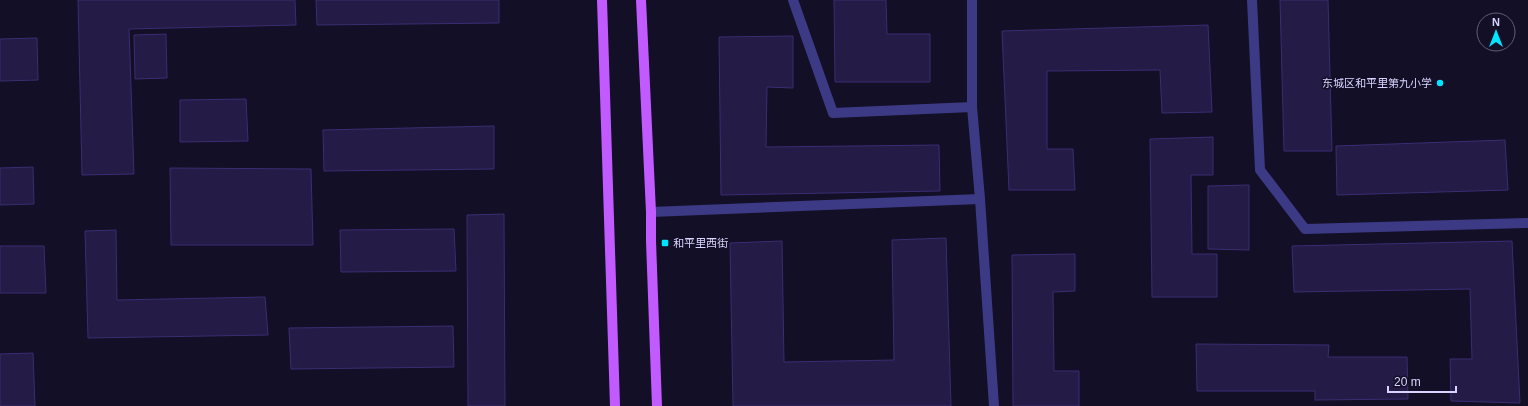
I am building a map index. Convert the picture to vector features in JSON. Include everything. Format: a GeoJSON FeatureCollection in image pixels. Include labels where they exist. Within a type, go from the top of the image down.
{"type":"FeatureCollection","features":[{"type":"Feature","properties":{"kind":"main road"},"geometry":{"type":"LineString","coordinates":[[602,0],[615,406]]}},
{"type":"Feature","properties":{"kind":"main road"},"geometry":{"type":"LineString","coordinates":[[641,0],[652,212],[651,241],[657,406]]}},
{"type":"Feature","properties":{"kind":"street"},"geometry":{"type":"LineString","coordinates":[[793,0],[833,113],[972,107]]}},
{"type":"Feature","properties":{"kind":"street"},"geometry":{"type":"LineString","coordinates":[[972,0],[972,107],[980,198],[994,406]]}},
{"type":"Feature","properties":{"kind":"street"},"geometry":{"type":"LineString","coordinates":[[1252,0],[1260,170],[1305,229],[1528,223]]}},
{"type":"Feature","properties":{"kind":"street"},"geometry":{"type":"LineString","coordinates":[[652,212],[980,198]]}},
{"type":"Feature","properties":{"kind":"building"},"geometry":{"type":"Polygon","coordinates":[[[78,0],[295,0],[296,25],[129,29],[134,174],[82,175],[78,0]]]}},
{"type":"Feature","properties":{"kind":"building"},"geometry":{"type":"Polygon","coordinates":[[[316,0],[499,0],[499,23],[317,25],[316,0]]]}},
{"type":"Feature","properties":{"kind":"building"},"geometry":{"type":"Polygon","coordinates":[[[834,0],[886,0],[887,34],[930,34],[930,82],[835,82],[834,0]]]}},
{"type":"Feature","properties":{"kind":"building"},"geometry":{"type":"Polygon","coordinates":[[[1280,0],[1328,0],[1332,151],[1284,151],[1280,0]]]}},
{"type":"Feature","properties":{"kind":"building"},"geometry":{"type":"Polygon","coordinates":[[[1208,25],[1212,112],[1162,113],[1160,70],[1047,71],[1047,149],[1073,149],[1075,190],[1009,190],[1002,31],[1208,25]]]}},
{"type":"Feature","properties":{"kind":"building"},"geometry":{"type":"Polygon","coordinates":[[[166,34],[167,78],[135,79],[134,35],[166,34]]]}},
{"type":"Feature","properties":{"kind":"building"},"geometry":{"type":"Polygon","coordinates":[[[793,36],[793,88],[767,87],[766,147],[939,145],[940,191],[721,195],[719,37],[793,36]]]}},
{"type":"Feature","properties":{"kind":"building"},"geometry":{"type":"Polygon","coordinates":[[[37,38],[38,80],[0,81],[0,39],[37,38]]]}},
{"type":"Feature","properties":{"kind":"building"},"geometry":{"type":"Polygon","coordinates":[[[246,99],[248,141],[180,142],[180,100],[246,99]]]}},
{"type":"Feature","properties":{"kind":"building"},"geometry":{"type":"Polygon","coordinates":[[[494,126],[494,169],[324,171],[323,130],[494,126]]]}},
{"type":"Feature","properties":{"kind":"building"},"geometry":{"type":"Polygon","coordinates":[[[1213,137],[1213,175],[1191,175],[1192,254],[1217,254],[1217,297],[1152,297],[1150,139],[1213,137]]]}},
{"type":"Feature","properties":{"kind":"building"},"geometry":{"type":"Polygon","coordinates":[[[1505,140],[1508,190],[1337,195],[1336,146],[1505,140]]]}},
{"type":"Feature","properties":{"kind":"building"},"geometry":{"type":"Polygon","coordinates":[[[33,167],[34,204],[0,205],[0,168],[33,167]]]}},
{"type":"Feature","properties":{"kind":"building"},"geometry":{"type":"Polygon","coordinates":[[[170,168],[311,169],[313,245],[171,245],[170,168]]]}},
{"type":"Feature","properties":{"kind":"building"},"geometry":{"type":"Polygon","coordinates":[[[1249,185],[1249,250],[1208,249],[1208,186],[1249,185]]]}},
{"type":"Feature","properties":{"kind":"building"},"geometry":{"type":"Polygon","coordinates":[[[504,214],[505,406],[468,406],[467,215],[504,214]]]}},
{"type":"Feature","properties":{"kind":"building"},"geometry":{"type":"Polygon","coordinates":[[[454,229],[456,271],[341,272],[340,230],[454,229]]]}},
{"type":"Feature","properties":{"kind":"building"},"geometry":{"type":"Polygon","coordinates":[[[116,230],[117,300],[265,297],[268,335],[88,338],[85,231],[116,230]]]}},
{"type":"Feature","properties":{"kind":"building"},"geometry":{"type":"Polygon","coordinates":[[[946,238],[951,406],[733,406],[730,243],[782,241],[784,362],[894,360],[892,240],[946,238]]]}},
{"type":"Feature","properties":{"kind":"building"},"geometry":{"type":"Polygon","coordinates":[[[1512,241],[1520,403],[1451,401],[1450,359],[1472,359],[1470,289],[1294,292],[1292,246],[1512,241]]]}},
{"type":"Feature","properties":{"kind":"building"},"geometry":{"type":"Polygon","coordinates":[[[0,246],[44,246],[46,293],[0,293],[0,246]]]}},
{"type":"Feature","properties":{"kind":"building"},"geometry":{"type":"Polygon","coordinates":[[[1075,254],[1075,291],[1053,292],[1054,371],[1079,371],[1079,406],[1013,406],[1012,255],[1075,254]]]}},
{"type":"Feature","properties":{"kind":"building"},"geometry":{"type":"Polygon","coordinates":[[[453,326],[454,367],[291,369],[289,328],[453,326]]]}},
{"type":"Feature","properties":{"kind":"building"},"geometry":{"type":"Polygon","coordinates":[[[1196,344],[1329,345],[1328,357],[1407,357],[1408,399],[1315,400],[1315,391],[1197,391],[1196,344]]]}},
{"type":"Feature","properties":{"kind":"building"},"geometry":{"type":"Polygon","coordinates":[[[33,353],[35,406],[0,406],[0,354],[33,353]]]}},
{"type":"Feature","properties":{"kind":"place","name":"东城区和平里第九小学"},"geometry":{"type":"Point","coordinates":[1440,83]}},
{"type":"Feature","properties":{"kind":"place","name":"和平里西街"},"geometry":{"type":"Point","coordinates":[665,243]}}]}
